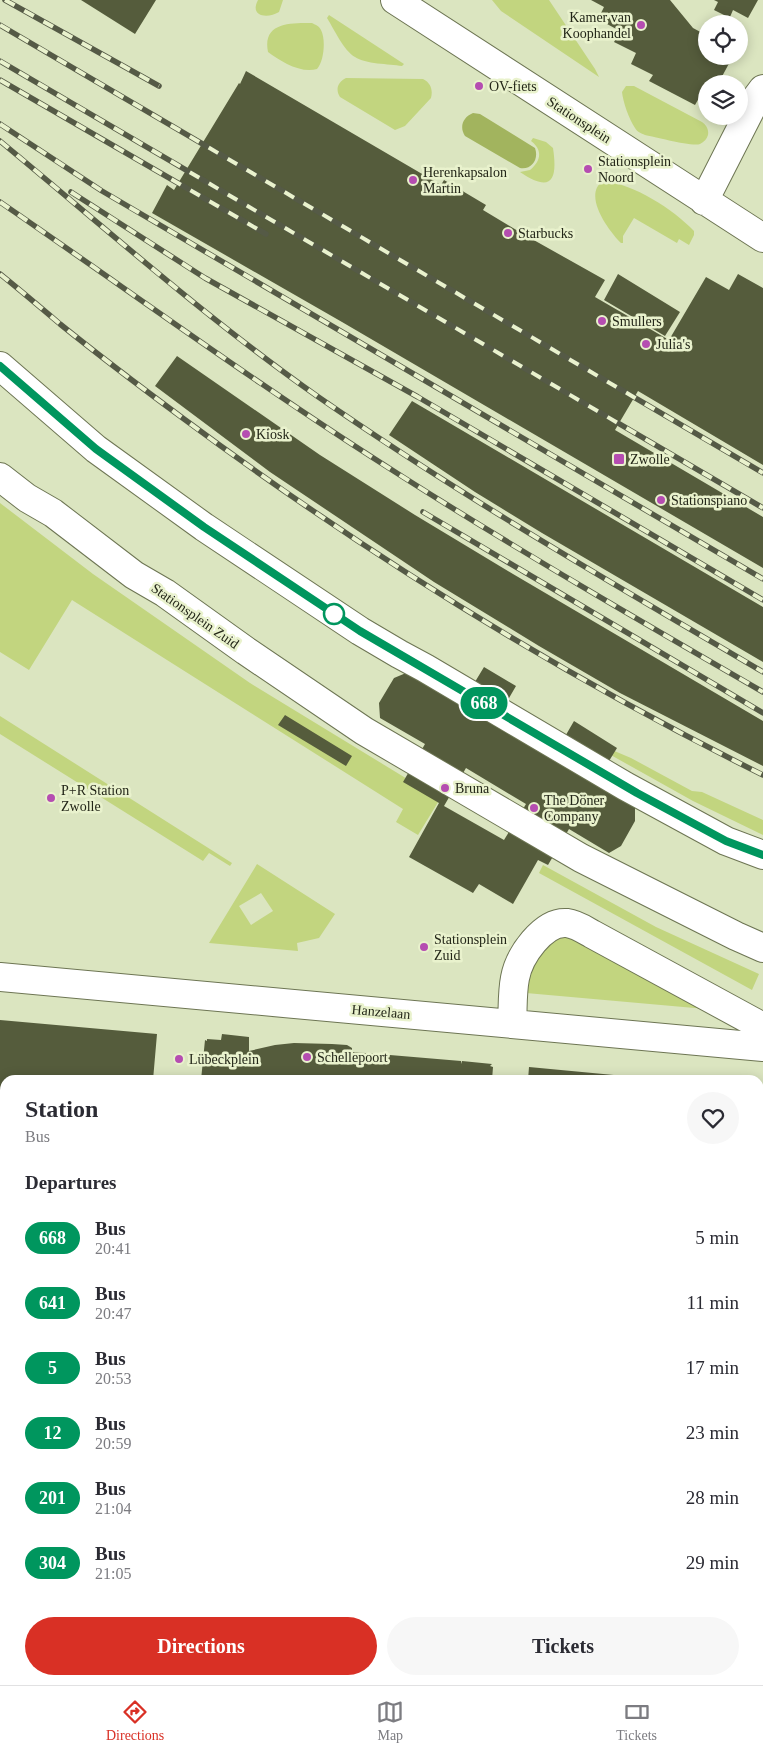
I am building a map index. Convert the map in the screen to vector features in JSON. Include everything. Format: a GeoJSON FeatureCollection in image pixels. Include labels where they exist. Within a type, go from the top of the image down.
{"type":"FeatureCollection","features":[{"type":"Feature","properties":{"kind":"street","name":"Stationsplein"},"geometry":{"type":"LineString","coordinates":[[395,0],[428,9],[704,201],[763,238]]}},
{"type":"Feature","properties":{"kind":"street"},"geometry":{"type":"LineString","coordinates":[[704,201],[757,97],[763,89]]}},
{"type":"Feature","properties":{"kind":"street"},"geometry":{"type":"LineString","coordinates":[[0,366],[96,449],[204,527],[360,631],[625,786],[726,841],[763,855]]}},
{"type":"Feature","properties":{"kind":"street","name":"Stationsplein Zuid"},"geometry":{"type":"LineString","coordinates":[[0,477],[27,498],[53,512],[134,575],[165,592],[246,651],[364,731],[581,858],[763,948]]}},
{"type":"Feature","properties":{"kind":"street"},"geometry":{"type":"LineString","coordinates":[[512,1024],[515,978],[520,964],[539,935],[552,926],[568,923],[592,934],[763,1027]]}},
{"type":"Feature","properties":{"kind":"street","name":"Hanzelaan"},"geometry":{"type":"LineString","coordinates":[[0,977],[763,1047]]}},
{"type":"Feature","properties":{"kind":"shaded area"},"geometry":{"type":"Polygon","coordinates":[[[258,0],[283,0],[279,12],[265,16],[256,10],[258,0]]]}},
{"type":"Feature","properties":{"kind":"shaded area"},"geometry":{"type":"Polygon","coordinates":[[[492,0],[549,0],[599,77],[501,11],[492,0]]]}},
{"type":"Feature","properties":{"kind":"shaded area"},"geometry":{"type":"Polygon","coordinates":[[[329,15],[404,64],[402,66],[377,63],[355,57],[339,39],[327,18],[329,15]]]}},
{"type":"Feature","properties":{"kind":"shaded area"},"geometry":{"type":"Polygon","coordinates":[[[295,23],[312,23],[323,34],[323,56],[317,69],[304,70],[298,68],[285,63],[268,52],[267,42],[269,35],[280,26],[295,23]]]}},
{"type":"Feature","properties":{"kind":"shaded area"},"geometry":{"type":"Polygon","coordinates":[[[346,78],[423,79],[431,87],[431,98],[405,126],[395,130],[340,97],[338,86],[346,78]]]}},
{"type":"Feature","properties":{"kind":"shaded area"},"geometry":{"type":"Polygon","coordinates":[[[626,86],[634,86],[698,120],[698,125],[706,126],[708,135],[706,139],[696,145],[645,135],[636,129],[631,120],[622,92],[626,86]]]}},
{"type":"Feature","properties":{"kind":"shaded area"},"geometry":{"type":"Polygon","coordinates":[[[473,113],[480,114],[535,148],[536,156],[534,163],[528,167],[520,168],[465,136],[462,129],[464,120],[473,113]]]}},
{"type":"Feature","properties":{"kind":"shaded area"},"geometry":{"type":"Polygon","coordinates":[[[533,138],[546,142],[553,148],[553,176],[545,182],[539,182],[520,172],[530,170],[538,159],[539,152],[531,141],[533,138]]]}},
{"type":"Feature","properties":{"kind":"shaded area"},"geometry":{"type":"Polygon","coordinates":[[[603,181],[615,183],[640,192],[675,214],[694,231],[689,245],[679,239],[677,243],[634,218],[623,236],[623,243],[621,243],[604,222],[596,204],[595,195],[597,187],[603,181]]]}},
{"type":"Feature","properties":{"kind":"shaded area"},"geometry":{"type":"Polygon","coordinates":[[[0,503],[93,574],[250,683],[440,799],[418,835],[396,822],[403,809],[72,600],[29,670],[0,652],[0,503]]]}},
{"type":"Feature","properties":{"kind":"shaded area"},"geometry":{"type":"Polygon","coordinates":[[[0,716],[232,863],[230,866],[209,853],[203,861],[0,734],[0,716]]]}},
{"type":"Feature","properties":{"kind":"shaded area"},"geometry":{"type":"Polygon","coordinates":[[[612,750],[631,758],[692,791],[702,792],[763,820],[763,835],[693,801],[609,754],[612,750]]]}},
{"type":"Feature","properties":{"kind":"shaded area"},"geometry":{"type":"Polygon","coordinates":[[[257,864],[335,914],[319,938],[297,943],[298,951],[209,943],[257,864]],[[261,893],[239,906],[251,925],[273,911],[261,893]]]}},
{"type":"Feature","properties":{"kind":"shaded area"},"geometry":{"type":"Polygon","coordinates":[[[543,865],[656,927],[759,974],[752,990],[539,873],[543,865]]]}},
{"type":"Feature","properties":{"kind":"shaded area"},"geometry":{"type":"Polygon","coordinates":[[[561,933],[717,1010],[526,993],[525,981],[544,943],[561,933]]]}},
{"type":"Feature","properties":{"kind":"building"},"geometry":{"type":"Polygon","coordinates":[[[81,0],[156,0],[135,34],[81,0]]]}},
{"type":"Feature","properties":{"kind":"building"},"geometry":{"type":"Polygon","coordinates":[[[591,0],[670,0],[693,28],[698,31],[698,65],[728,65],[723,75],[698,75],[698,100],[695,105],[649,81],[653,75],[631,64],[636,53],[614,42],[620,31],[607,24],[608,21],[599,17],[604,7],[591,0]]]}},
{"type":"Feature","properties":{"kind":"building"},"geometry":{"type":"Polygon","coordinates":[[[714,0],[758,0],[748,18],[748,15],[742,15],[733,10],[731,15],[724,15],[714,10],[718,2],[714,0]]]}},
{"type":"Feature","properties":{"kind":"building"},"geometry":{"type":"Polygon","coordinates":[[[246,71],[441,185],[444,180],[486,205],[483,210],[605,280],[595,297],[669,340],[706,277],[729,290],[738,274],[763,288],[763,465],[638,391],[615,430],[763,517],[763,568],[152,213],[167,185],[174,190],[240,84],[246,71]]]}},
{"type":"Feature","properties":{"kind":"building"},"geometry":{"type":"Polygon","coordinates":[[[618,274],[680,312],[665,336],[604,300],[618,274]]]}},
{"type":"Feature","properties":{"kind":"building"},"geometry":{"type":"Polygon","coordinates":[[[177,356],[320,455],[415,515],[763,721],[763,766],[620,693],[539,646],[434,582],[270,472],[155,386],[177,356]]]}},
{"type":"Feature","properties":{"kind":"building"},"geometry":{"type":"Polygon","coordinates":[[[412,401],[763,607],[763,662],[542,533],[475,492],[389,435],[412,401]]]}},
{"type":"Feature","properties":{"kind":"building"},"geometry":{"type":"Polygon","coordinates":[[[484,667],[516,686],[494,724],[552,759],[574,721],[617,748],[595,784],[635,807],[635,821],[621,846],[609,853],[569,829],[548,865],[538,860],[513,904],[479,884],[473,893],[409,857],[439,803],[403,782],[425,744],[380,718],[379,703],[394,678],[406,673],[461,705],[484,667]],[[466,768],[444,806],[504,840],[526,804],[466,768]]]}},
{"type":"Feature","properties":{"kind":"building"},"geometry":{"type":"Polygon","coordinates":[[[285,715],[352,756],[346,766],[278,725],[285,715]]]}},
{"type":"Feature","properties":{"kind":"building"},"geometry":{"type":"Polygon","coordinates":[[[0,1020],[157,1034],[153,1075],[0,1075],[0,1020]]]}},
{"type":"Feature","properties":{"kind":"building","name":"Schellepoort"},"geometry":{"type":"Polygon","coordinates":[[[222,1034],[249,1037],[249,1051],[294,1043],[347,1045],[352,1048],[352,1052],[378,1054],[461,1061],[462,1064],[462,1061],[492,1064],[490,1066],[493,1067],[492,1075],[202,1075],[205,1040],[221,1040],[222,1034]]]}},
{"type":"Feature","properties":{"kind":"building"},"geometry":{"type":"Polygon","coordinates":[[[529,1067],[614,1075],[528,1075],[529,1067]]]}},
{"type":"Feature","properties":{"kind":"railway"},"geometry":{"type":"LineString","coordinates":[[5,0],[159,86]]}},
{"type":"Feature","properties":{"kind":"railway"},"geometry":{"type":"LineString","coordinates":[[0,25],[763,473]]}},
{"type":"Feature","properties":{"kind":"railway"},"geometry":{"type":"LineString","coordinates":[[0,61],[763,508]]}},
{"type":"Feature","properties":{"kind":"railway"},"geometry":{"type":"LineString","coordinates":[[0,80],[266,234]]}},
{"type":"Feature","properties":{"kind":"railway"},"geometry":{"type":"LineString","coordinates":[[0,124],[102,191],[763,579]]}},
{"type":"Feature","properties":{"kind":"railway"},"geometry":{"type":"LineString","coordinates":[[0,141],[195,304],[317,396],[482,504],[763,672]]}},
{"type":"Feature","properties":{"kind":"railway"},"geometry":{"type":"LineString","coordinates":[[71,192],[205,278],[418,397],[763,600]]}},
{"type":"Feature","properties":{"kind":"railway"},"geometry":{"type":"LineString","coordinates":[[0,202],[250,376],[352,444],[537,560],[763,692]]}},
{"type":"Feature","properties":{"kind":"railway"},"geometry":{"type":"LineString","coordinates":[[0,274],[75,336],[184,419],[253,469],[394,564],[466,610],[612,696],[763,775]]}},
{"type":"Feature","properties":{"kind":"railway"},"geometry":{"type":"LineString","coordinates":[[423,512],[763,713]]}},
{"type":"Feature","properties":{"kind":"bus line","name":"668"},"geometry":{"type":"LineString","coordinates":[[0,366],[96,449],[204,527],[360,631],[637,793],[726,841],[763,855]]}},
{"type":"Feature","properties":{"kind":"place","name":"Kamer van Koophandel"},"geometry":{"type":"Point","coordinates":[641,25]}},
{"type":"Feature","properties":{"kind":"place","name":"OV-fiets"},"geometry":{"type":"Point","coordinates":[479,86]}},
{"type":"Feature","properties":{"kind":"place","name":"Stationsplein Noord"},"geometry":{"type":"Point","coordinates":[588,169]}},
{"type":"Feature","properties":{"kind":"place","name":"Herenkapsalon Martin"},"geometry":{"type":"Point","coordinates":[413,180]}},
{"type":"Feature","properties":{"kind":"place","name":"Starbucks"},"geometry":{"type":"Point","coordinates":[508,233]}},
{"type":"Feature","properties":{"kind":"place","name":"Smullers"},"geometry":{"type":"Point","coordinates":[602,321]}},
{"type":"Feature","properties":{"kind":"place","name":"Julia's"},"geometry":{"type":"Point","coordinates":[646,344]}},
{"type":"Feature","properties":{"kind":"place","name":"Kiosk"},"geometry":{"type":"Point","coordinates":[246,434]}},
{"type":"Feature","properties":{"kind":"place","name":"Zwolle"},"geometry":{"type":"Point","coordinates":[619,459]}},
{"type":"Feature","properties":{"kind":"place","name":"Stationspiano"},"geometry":{"type":"Point","coordinates":[661,500]}},
{"type":"Feature","properties":{"kind":"place","name":"Bruna"},"geometry":{"type":"Point","coordinates":[445,788]}},
{"type":"Feature","properties":{"kind":"place","name":"P+R Station Zwolle"},"geometry":{"type":"Point","coordinates":[51,798]}},
{"type":"Feature","properties":{"kind":"place","name":"The Döner Company"},"geometry":{"type":"Point","coordinates":[534,808]}},
{"type":"Feature","properties":{"kind":"place","name":"Stationsplein Zuid"},"geometry":{"type":"Point","coordinates":[424,947]}},
{"type":"Feature","properties":{"kind":"place","name":"Schellepoort"},"geometry":{"type":"Point","coordinates":[307,1057]}},
{"type":"Feature","properties":{"kind":"place","name":"Lübeckplein"},"geometry":{"type":"Point","coordinates":[179,1059]}}]}
